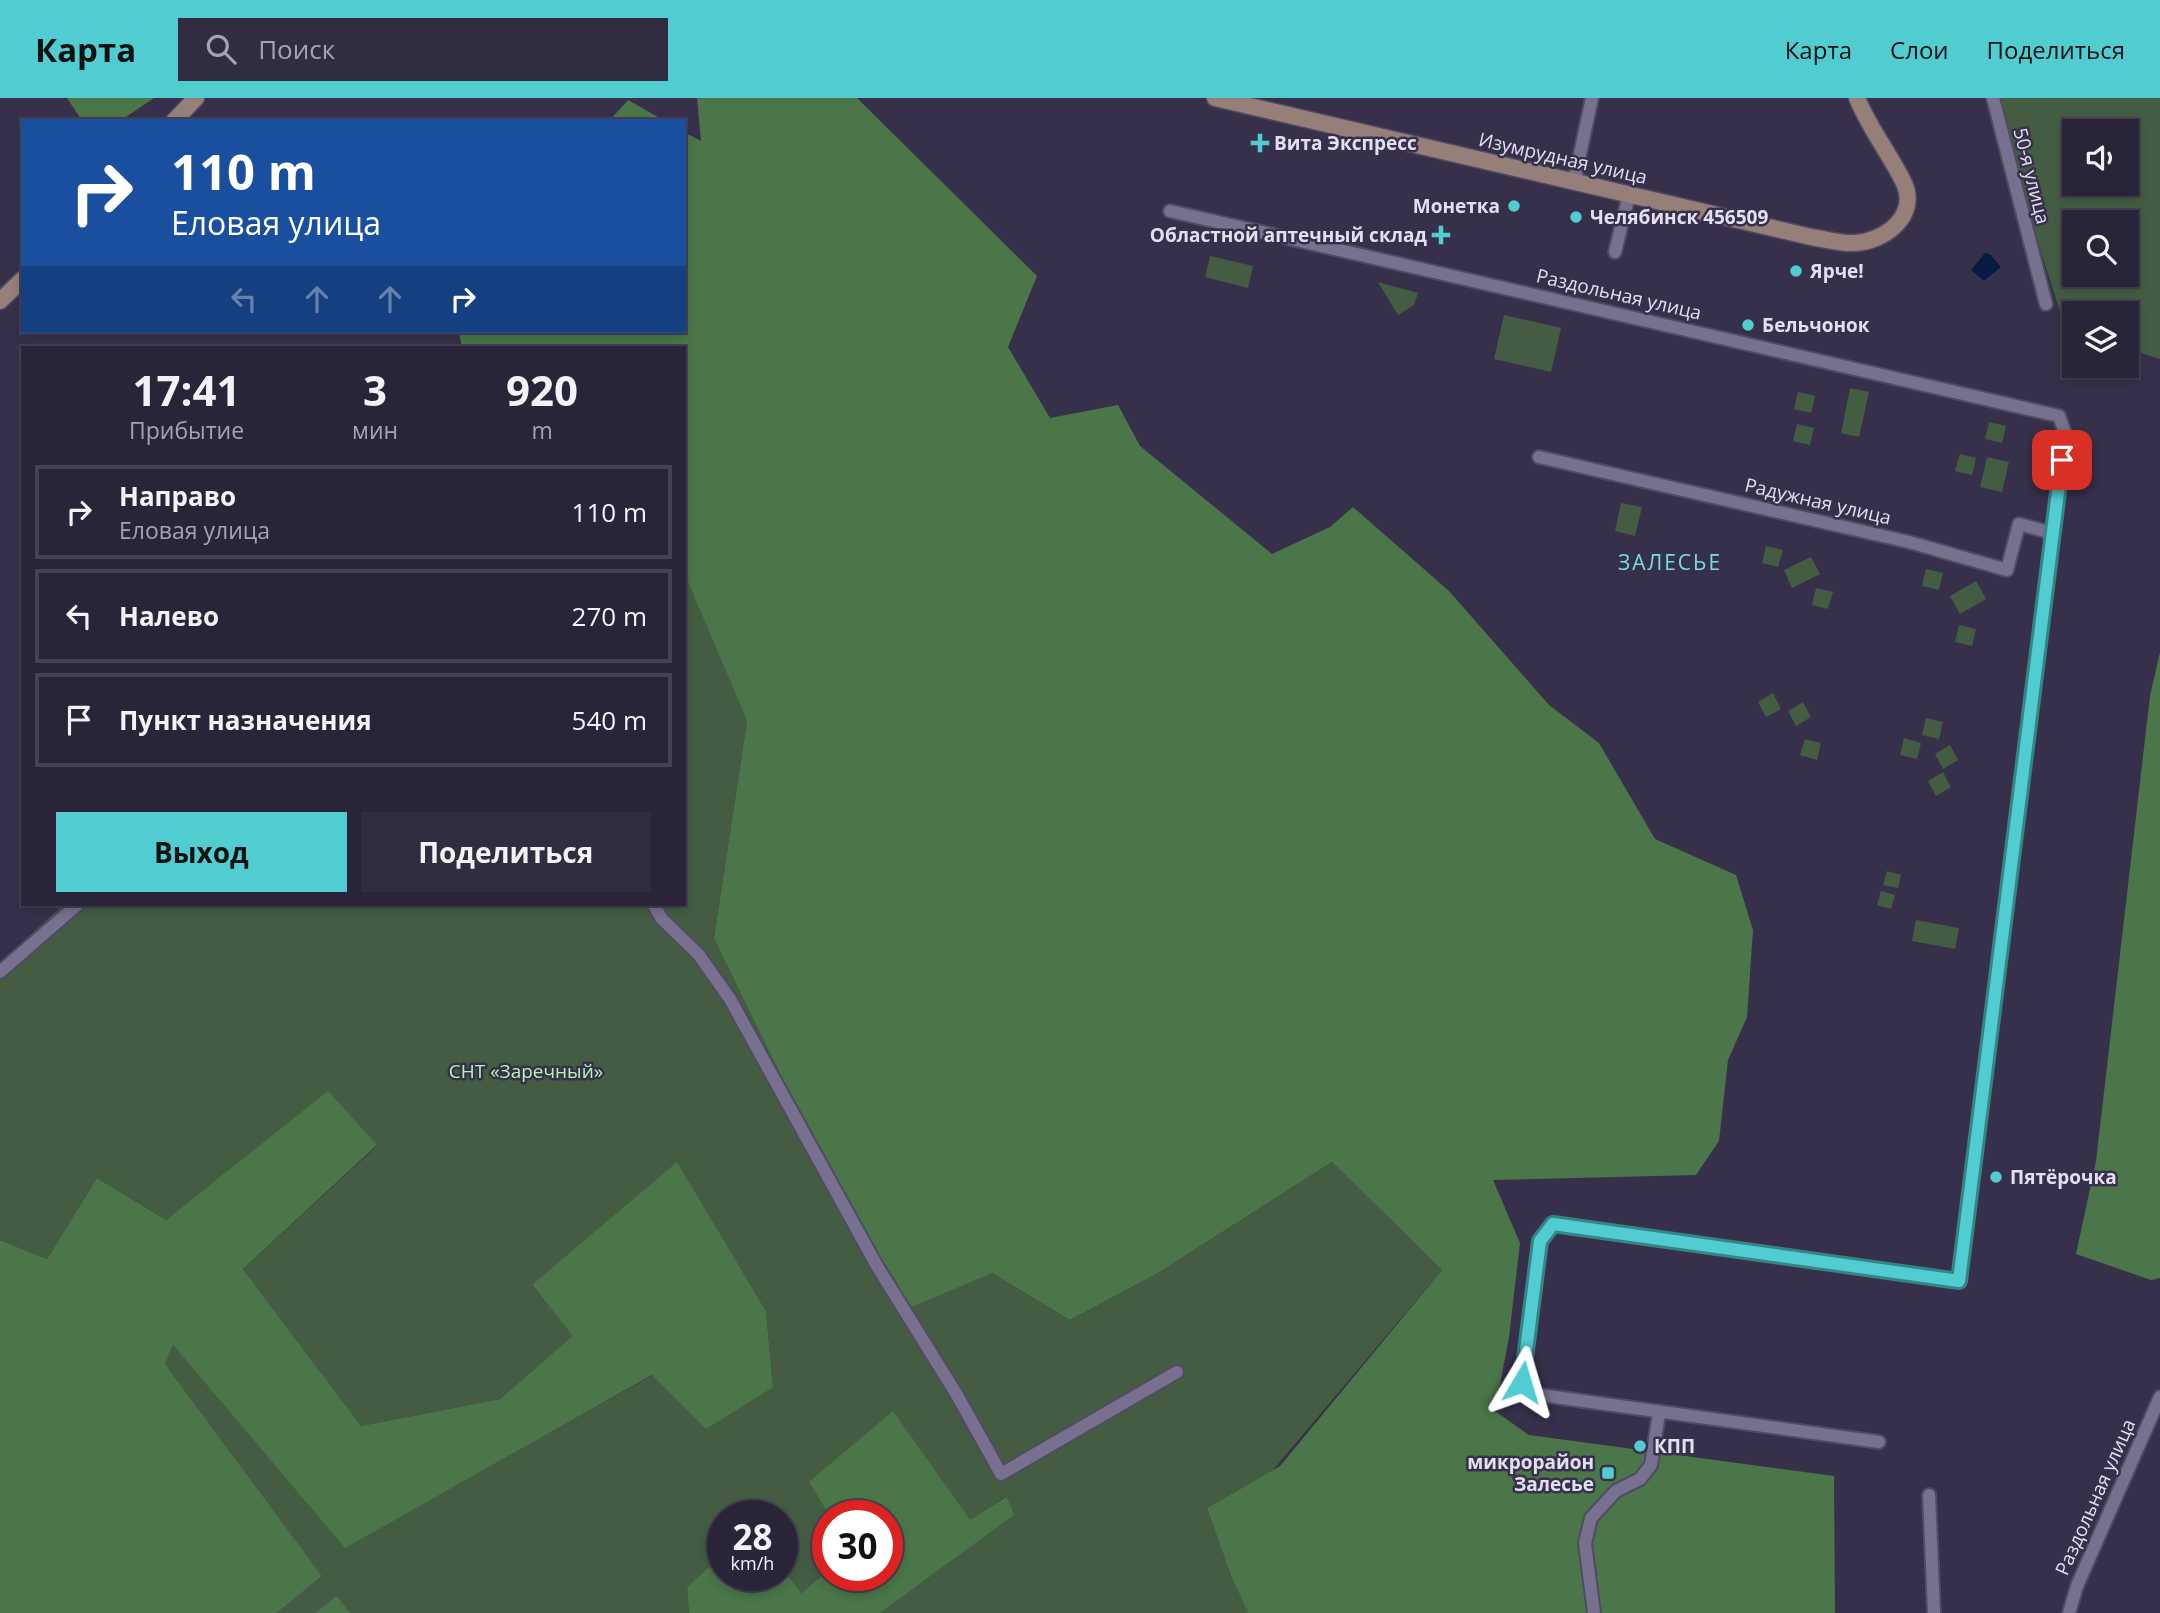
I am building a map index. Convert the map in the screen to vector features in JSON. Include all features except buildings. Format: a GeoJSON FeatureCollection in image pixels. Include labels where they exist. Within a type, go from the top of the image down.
{"type":"FeatureCollection","features":[{"type":"Feature","properties":{"kind":"street"},"geometry":{"type":"LineString","coordinates":[[176,119],[196,98]]}},
{"type":"Feature","properties":{"kind":"street","name":"Изумрудная улица"},"geometry":{"type":"LineString","coordinates":[[1215,98],[1811,237],[1854,243],[1870,240],[1892,230],[1905,213],[1907,201],[1906,186],[1857,98]]}},
{"type":"Feature","properties":{"kind":"street"},"geometry":{"type":"LineString","coordinates":[[1574,182],[1592,98]]}},
{"type":"Feature","properties":{"kind":"street","name":"50-я улица"},"geometry":{"type":"LineString","coordinates":[[1993,98],[2046,304]]}},
{"type":"Feature","properties":{"kind":"street"},"geometry":{"type":"LineString","coordinates":[[1615,252],[1629,195]]}},
{"type":"Feature","properties":{"kind":"street","name":"Раздольная улица"},"geometry":{"type":"LineString","coordinates":[[1170,211],[2060,416],[2065,433],[2052,533]]}},
{"type":"Feature","properties":{"kind":"street"},"geometry":{"type":"LineString","coordinates":[[0,301],[21,281]]}},
{"type":"Feature","properties":{"kind":"street","name":"Радужная улица"},"geometry":{"type":"LineString","coordinates":[[1539,457],[1909,542],[2007,570],[2019,524],[2052,533]]}},
{"type":"Feature","properties":{"kind":"street"},"geometry":{"type":"LineString","coordinates":[[1879,1442],[1533,1394],[1522,1382],[1540,1241],[1553,1224],[1959,1281],[2052,533]]}},
{"type":"Feature","properties":{"kind":"street"},"geometry":{"type":"LineString","coordinates":[[0,972],[76,906]]}},
{"type":"Feature","properties":{"kind":"street"},"geometry":{"type":"LineString","coordinates":[[655,906],[662,919],[699,955],[730,999],[877,1266],[957,1395],[1001,1474],[1177,1372]]}},
{"type":"Feature","properties":{"kind":"street","name":"Раздольная улица"},"geometry":{"type":"LineString","coordinates":[[2069,1613],[2077,1586],[2160,1397]]}},
{"type":"Feature","properties":{"kind":"street"},"geometry":{"type":"LineString","coordinates":[[1594,1613],[1585,1543],[1591,1518],[1616,1491],[1640,1479],[1651,1465],[1658,1413]]}},
{"type":"Feature","properties":{"kind":"street"},"geometry":{"type":"LineString","coordinates":[[1929,1495],[1934,1613]]}},
{"type":"Feature","properties":{"kind":"green space"},"geometry":{"type":"Polygon","coordinates":[[[67,98],[154,98],[123,119],[81,119],[67,98]]]}},
{"type":"Feature","properties":{"kind":"green space"},"geometry":{"type":"Polygon","coordinates":[[[697,98],[857,98],[1037,276],[1008,347],[1050,418],[1118,405],[1140,446],[1272,554],[1330,527],[1353,507],[1449,591],[1549,705],[1599,743],[1655,839],[1736,875],[1753,930],[1747,1017],[1728,1060],[1719,1141],[1696,1175],[1493,1180],[1520,1243],[1509,1337],[1495,1411],[1529,1435],[1834,1476],[1835,1613],[1248,1613],[1231,1576],[1207,1508],[1280,1466],[1442,1270],[1332,1162],[1158,1273],[1070,1320],[992,1273],[897,1313],[714,938],[747,721],[686,578],[686,346],[462,346],[459,333],[686,333],[686,133],[701,141],[697,98]]]}},
{"type":"Feature","properties":{"kind":"green space"},"geometry":{"type":"Polygon","coordinates":[[[1992,98],[2160,98],[2160,359],[2139,352],[2139,301],[2062,301],[2062,317],[1992,98]]]}},
{"type":"Feature","properties":{"kind":"green space"},"geometry":{"type":"Polygon","coordinates":[[[628,100],[661,119],[611,119],[628,100]]]}},
{"type":"Feature","properties":{"kind":"green space"},"geometry":{"type":"Polygon","coordinates":[[[1210,256],[1253,266],[1248,288],[1205,277],[1210,256]]]}},
{"type":"Feature","properties":{"kind":"green space"},"geometry":{"type":"Polygon","coordinates":[[[1378,282],[1418,293],[1414,305],[1398,315],[1378,282]]]}},
{"type":"Feature","properties":{"kind":"green space"},"geometry":{"type":"Polygon","coordinates":[[[1504,315],[1561,328],[1551,372],[1494,359],[1504,315]]]}},
{"type":"Feature","properties":{"kind":"green space"},"geometry":{"type":"Polygon","coordinates":[[[1850,388],[1869,392],[1859,437],[1841,433],[1850,388]]]}},
{"type":"Feature","properties":{"kind":"green space"},"geometry":{"type":"Polygon","coordinates":[[[1798,392],[1815,396],[1811,413],[1794,409],[1798,392]]]}},
{"type":"Feature","properties":{"kind":"green space"},"geometry":{"type":"Polygon","coordinates":[[[1989,422],[2006,426],[2002,443],[1985,439],[1989,422]]]}},
{"type":"Feature","properties":{"kind":"green space"},"geometry":{"type":"Polygon","coordinates":[[[1797,424],[1814,428],[1810,445],[1793,441],[1797,424]]]}},
{"type":"Feature","properties":{"kind":"green space"},"geometry":{"type":"Polygon","coordinates":[[[1960,454],[1976,458],[1972,475],[1955,471],[1960,454]]]}},
{"type":"Feature","properties":{"kind":"green space"},"geometry":{"type":"Polygon","coordinates":[[[1987,457],[2009,462],[2002,492],[1980,487],[1987,457]]]}},
{"type":"Feature","properties":{"kind":"green space"},"geometry":{"type":"Polygon","coordinates":[[[1621,503],[1642,507],[1635,536],[1615,531],[1621,503]]]}},
{"type":"Feature","properties":{"kind":"green space"},"geometry":{"type":"Polygon","coordinates":[[[1766,546],[1783,550],[1778,567],[1762,563],[1766,546]]]}},
{"type":"Feature","properties":{"kind":"green space"},"geometry":{"type":"Polygon","coordinates":[[[1811,557],[1820,574],[1792,588],[1784,570],[1811,557]]]}},
{"type":"Feature","properties":{"kind":"green space"},"geometry":{"type":"Polygon","coordinates":[[[1926,569],[1943,573],[1939,590],[1922,586],[1926,569]]]}},
{"type":"Feature","properties":{"kind":"green space","name":"СНТ «Заречный»"},"geometry":{"type":"Polygon","coordinates":[[[686,578],[747,721],[714,938],[992,1273],[1070,1320],[1158,1273],[1332,1162],[1442,1270],[1273,1470],[1207,1508],[1231,1576],[1248,1613],[880,1613],[1015,1513],[1005,1497],[970,1521],[903,1505],[903,1500],[883,1500],[809,1482],[820,1500],[812,1500],[812,1584],[801,1593],[798,1589],[798,1500],[707,1500],[707,1569],[687,1587],[689,1613],[350,1613],[337,1597],[315,1613],[277,1613],[322,1576],[165,1364],[173,1345],[345,1547],[653,1375],[773,1387],[766,1311],[677,1163],[532,1286],[574,1336],[500,1399],[361,1426],[243,1269],[377,1146],[328,1092],[166,1220],[97,1178],[47,1259],[0,1240],[0,963],[62,906],[686,906],[686,578]]]}},
{"type":"Feature","properties":{"kind":"green space"},"geometry":{"type":"Polygon","coordinates":[[[1976,581],[1986,599],[1960,614],[1950,596],[1976,581]]]}},
{"type":"Feature","properties":{"kind":"green space"},"geometry":{"type":"Polygon","coordinates":[[[1816,588],[1833,592],[1828,609],[1812,605],[1816,588]]]}},
{"type":"Feature","properties":{"kind":"green space"},"geometry":{"type":"Polygon","coordinates":[[[1959,625],[1976,629],[1972,646],[1955,642],[1959,625]]]}},
{"type":"Feature","properties":{"kind":"green space"},"geometry":{"type":"Polygon","coordinates":[[[2160,652],[2160,1278],[2151,1280],[2076,1254],[2096,1161],[2150,696],[2160,652]]]}},
{"type":"Feature","properties":{"kind":"green space"},"geometry":{"type":"Polygon","coordinates":[[[1773,693],[1781,709],[1766,717],[1758,702],[1773,693]]]}},
{"type":"Feature","properties":{"kind":"green space"},"geometry":{"type":"Polygon","coordinates":[[[1803,702],[1811,717],[1796,726],[1788,711],[1803,702]]]}},
{"type":"Feature","properties":{"kind":"green space"},"geometry":{"type":"Polygon","coordinates":[[[1926,718],[1943,722],[1939,739],[1922,735],[1926,718]]]}},
{"type":"Feature","properties":{"kind":"green space"},"geometry":{"type":"Polygon","coordinates":[[[1904,738],[1921,743],[1917,759],[1900,755],[1904,738]]]}},
{"type":"Feature","properties":{"kind":"green space"},"geometry":{"type":"Polygon","coordinates":[[[1805,739],[1821,743],[1817,760],[1800,755],[1805,739]]]}},
{"type":"Feature","properties":{"kind":"green space"},"geometry":{"type":"Polygon","coordinates":[[[1950,745],[1958,760],[1943,769],[1935,754],[1950,745]]]}},
{"type":"Feature","properties":{"kind":"green space"},"geometry":{"type":"Polygon","coordinates":[[[1943,772],[1951,787],[1936,796],[1928,781],[1943,772]]]}},
{"type":"Feature","properties":{"kind":"green space"},"geometry":{"type":"Polygon","coordinates":[[[1887,871],[1901,875],[1898,888],[1883,885],[1887,871]]]}},
{"type":"Feature","properties":{"kind":"green space"},"geometry":{"type":"Polygon","coordinates":[[[1881,891],[1895,895],[1891,909],[1877,905],[1881,891]]]}},
{"type":"Feature","properties":{"kind":"green space"},"geometry":{"type":"Polygon","coordinates":[[[1916,920],[1959,928],[1955,949],[1912,941],[1916,920]]]}},
{"type":"Feature","properties":{"kind":"green space"},"geometry":{"type":"Polygon","coordinates":[[[328,1091],[377,1145],[243,1269],[361,1426],[500,1399],[573,1336],[532,1285],[677,1162],[766,1311],[773,1387],[706,1429],[652,1375],[345,1548],[173,1345],[165,1364],[322,1576],[277,1613],[0,1613],[0,1240],[47,1259],[97,1178],[166,1220],[328,1091]]]}},
{"type":"Feature","properties":{"kind":"green space"},"geometry":{"type":"Polygon","coordinates":[[[893,1411],[970,1520],[1006,1497],[1015,1514],[880,1613],[689,1613],[687,1587],[707,1569],[707,1591],[798,1591],[798,1589],[801,1593],[812,1584],[812,1591],[903,1591],[903,1500],[820,1500],[809,1482],[893,1411]]]}},
{"type":"Feature","properties":{"kind":"green space"},"geometry":{"type":"Polygon","coordinates":[[[337,1596],[350,1613],[315,1613],[337,1596]]]}},
{"type":"Feature","properties":{"kind":"water"},"geometry":{"type":"Polygon","coordinates":[[[1985,253],[1990,254],[2001,267],[1984,281],[1971,270],[1985,253]]]}},
{"type":"Feature","properties":{"kind":"place","name":"Вита Экспресс"},"geometry":{"type":"Point","coordinates":[1260,143]}},
{"type":"Feature","properties":{"kind":"place","name":"Монетка"},"geometry":{"type":"Point","coordinates":[1514,206]}},
{"type":"Feature","properties":{"kind":"place","name":"Челябинск 456509"},"geometry":{"type":"Point","coordinates":[1576,217]}},
{"type":"Feature","properties":{"kind":"place","name":"Областной аптечный склад"},"geometry":{"type":"Point","coordinates":[1441,235]}},
{"type":"Feature","properties":{"kind":"place","name":"Ярче!"},"geometry":{"type":"Point","coordinates":[1796,271]}},
{"type":"Feature","properties":{"kind":"place","name":"Бельчонок"},"geometry":{"type":"Point","coordinates":[1748,325]}},
{"type":"Feature","properties":{"kind":"place","name":"Пятёрочка"},"geometry":{"type":"Point","coordinates":[1996,1177]}},
{"type":"Feature","properties":{"kind":"place","name":"КПП"},"geometry":{"type":"Point","coordinates":[1640,1446]}},
{"type":"Feature","properties":{"kind":"place","name":"микрорайон Залесье"},"geometry":{"type":"Point","coordinates":[1608,1473]}},
{"type":"Feature","properties":{"kind":"district","name":"ЗАЛЕСЬЕ"},"geometry":{"type":"Point","coordinates":[1670,563]}},
{"type":"Feature","properties":{"kind":"route"},"geometry":{"type":"LineString","coordinates":[[1522,1382],[1540,1241],[1553,1224],[1959,1281],[2062,460]]}}]}
